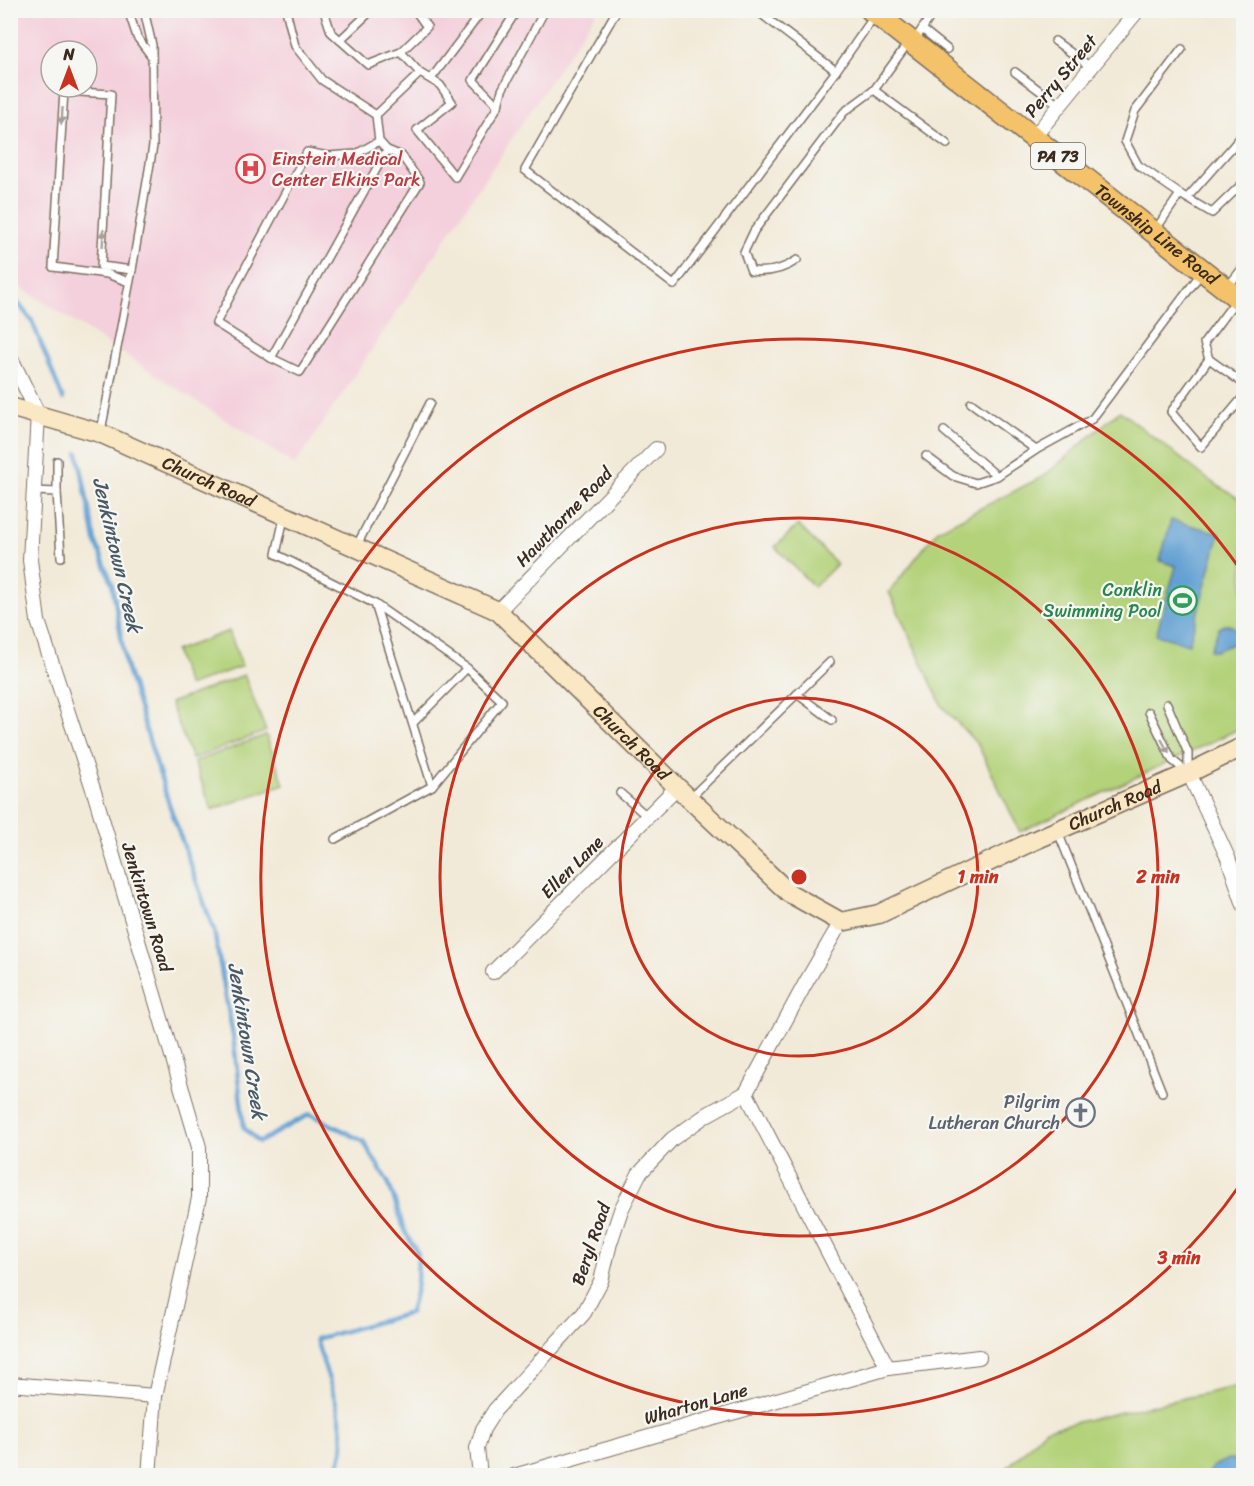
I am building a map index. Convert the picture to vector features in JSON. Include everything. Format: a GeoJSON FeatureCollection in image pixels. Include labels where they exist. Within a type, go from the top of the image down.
{"type":"FeatureCollection","features":[{"type":"Feature","properties":{"kind":"main road","name":"Township Line Road"},"geometry":{"type":"LineString","coordinates":[[881,16],[914,38],[1236,296]]}},
{"type":"Feature","properties":{"kind":"street","name":"Perry Street"},"geometry":{"type":"LineString","coordinates":[[1034,136],[1138,10]]}},
{"type":"Feature","properties":{"kind":"street","name":"Jenkintown Road"},"geometry":{"type":"LineString","coordinates":[[10,356],[38,414],[30,560],[38,621],[98,806],[199,1147],[199,1198],[155,1396],[149,1476]]}},
{"type":"Feature","properties":{"kind":"street","name":"Church Road"},"geometry":{"type":"LineString","coordinates":[[10,407],[100,433],[498,611],[683,793],[789,893],[842,922],[879,914],[1057,830],[1244,746]]}},
{"type":"Feature","properties":{"kind":"street","name":"Hawthorne Road"},"geometry":{"type":"LineString","coordinates":[[498,611],[657,448]]}},
{"type":"Feature","properties":{"kind":"street"},"geometry":{"type":"LineString","coordinates":[[1188,773],[1228,858],[1244,905]]}},
{"type":"Feature","properties":{"kind":"street","name":"Ellen Lane"},"geometry":{"type":"LineString","coordinates":[[493,972],[648,817],[683,793]]}},
{"type":"Feature","properties":{"kind":"street"},"geometry":{"type":"LineString","coordinates":[[842,922],[805,984],[746,1093],[888,1368]]}},
{"type":"Feature","properties":{"kind":"street","name":"Beryl Road"},"geometry":{"type":"LineString","coordinates":[[480,1476],[477,1449],[483,1429],[495,1410],[584,1313],[601,1281],[621,1210],[639,1174],[672,1139],[708,1114],[746,1093]]}},
{"type":"Feature","properties":{"kind":"street","name":"Wharton Lane"},"geometry":{"type":"LineString","coordinates":[[514,1476],[888,1368],[979,1357]]}},
{"type":"Feature","properties":{"kind":"street"},"geometry":{"type":"LineString","coordinates":[[10,1384],[155,1396]]}},
{"type":"Feature","properties":{"kind":"lane"},"geometry":{"type":"LineString","coordinates":[[128,10],[137,37],[152,57]]}},
{"type":"Feature","properties":{"kind":"lane"},"geometry":{"type":"LineString","coordinates":[[100,433],[153,147],[152,45],[144,10]]}},
{"type":"Feature","properties":{"kind":"lane"},"geometry":{"type":"LineString","coordinates":[[286,10],[295,46],[322,80],[376,115],[380,141],[387,150],[402,156],[420,182],[300,372],[271,358],[216,323],[307,152],[328,156],[356,154],[380,141]]}},
{"type":"Feature","properties":{"kind":"lane"},"geometry":{"type":"LineString","coordinates":[[329,10],[325,14],[331,32],[368,65],[402,52],[427,27],[414,10]]}},
{"type":"Feature","properties":{"kind":"lane"},"geometry":{"type":"LineString","coordinates":[[340,40],[372,10]]}},
{"type":"Feature","properties":{"kind":"lane"},"geometry":{"type":"LineString","coordinates":[[431,79],[483,10]]}},
{"type":"Feature","properties":{"kind":"lane"},"geometry":{"type":"LineString","coordinates":[[498,106],[473,80],[517,10]]}},
{"type":"Feature","properties":{"kind":"lane"},"geometry":{"type":"LineString","coordinates":[[402,52],[420,73],[440,85],[452,102],[417,130],[455,177],[498,106],[502,90],[545,10]]}},
{"type":"Feature","properties":{"kind":"lane"},"geometry":{"type":"LineString","coordinates":[[617,10],[525,170],[674,285],[836,71],[881,16]]}},
{"type":"Feature","properties":{"kind":"lane"},"geometry":{"type":"LineString","coordinates":[[756,10],[836,71]]}},
{"type":"Feature","properties":{"kind":"lane"},"geometry":{"type":"LineString","coordinates":[[797,260],[787,267],[766,273],[751,271],[744,252],[754,231],[844,112],[874,90],[935,10]]}},
{"type":"Feature","properties":{"kind":"lane"},"geometry":{"type":"LineString","coordinates":[[914,38],[947,49]]}},
{"type":"Feature","properties":{"kind":"lane"},"geometry":{"type":"LineString","coordinates":[[1055,41],[1092,68]]}},
{"type":"Feature","properties":{"kind":"lane"},"geometry":{"type":"LineString","coordinates":[[1182,49],[1135,111],[1125,141],[1138,165],[1212,213],[1244,182]]}},
{"type":"Feature","properties":{"kind":"lane"},"geometry":{"type":"LineString","coordinates":[[1015,72],[1060,106]]}},
{"type":"Feature","properties":{"kind":"lane"},"geometry":{"type":"LineString","coordinates":[[376,115],[420,73]]}},
{"type":"Feature","properties":{"kind":"lane"},"geometry":{"type":"LineString","coordinates":[[874,90],[947,144]]}},
{"type":"Feature","properties":{"kind":"lane"},"geometry":{"type":"LineString","coordinates":[[129,282],[106,274],[53,267],[64,92],[111,94],[101,266],[132,270]]}},
{"type":"Feature","properties":{"kind":"lane"},"geometry":{"type":"LineString","coordinates":[[1154,231],[1183,196],[1244,134]]}},
{"type":"Feature","properties":{"kind":"lane"},"geometry":{"type":"LineString","coordinates":[[1234,145],[1244,156]]}},
{"type":"Feature","properties":{"kind":"lane"},"geometry":{"type":"LineString","coordinates":[[271,358],[387,150]]}},
{"type":"Feature","properties":{"kind":"lane"},"geometry":{"type":"LineString","coordinates":[[1244,266],[1236,296],[1204,343],[1209,359],[1244,384]]}},
{"type":"Feature","properties":{"kind":"lane"},"geometry":{"type":"LineString","coordinates":[[926,456],[953,476],[976,483],[997,476],[1036,450],[1092,419],[1203,270]]}},
{"type":"Feature","properties":{"kind":"lane"},"geometry":{"type":"LineString","coordinates":[[1209,359],[1171,412],[1201,447],[1244,396]]}},
{"type":"Feature","properties":{"kind":"lane"},"geometry":{"type":"LineString","coordinates":[[356,547],[430,403]]}},
{"type":"Feature","properties":{"kind":"lane"},"geometry":{"type":"LineString","coordinates":[[971,403],[1036,450]]}},
{"type":"Feature","properties":{"kind":"lane"},"geometry":{"type":"LineString","coordinates":[[944,431],[997,476]]}},
{"type":"Feature","properties":{"kind":"lane"},"geometry":{"type":"LineString","coordinates":[[57,461],[61,557]]}},
{"type":"Feature","properties":{"kind":"lane"},"geometry":{"type":"LineString","coordinates":[[34,491],[57,492]]}},
{"type":"Feature","properties":{"kind":"lane"},"geometry":{"type":"LineString","coordinates":[[285,515],[276,554],[375,604],[467,668],[502,701],[432,786],[335,839]]}},
{"type":"Feature","properties":{"kind":"lane"},"geometry":{"type":"LineString","coordinates":[[375,604],[432,786]]}},
{"type":"Feature","properties":{"kind":"lane"},"geometry":{"type":"LineString","coordinates":[[683,793],[797,694],[830,662]]}},
{"type":"Feature","properties":{"kind":"lane"},"geometry":{"type":"LineString","coordinates":[[413,723],[467,668]]}},
{"type":"Feature","properties":{"kind":"lane"},"geometry":{"type":"LineString","coordinates":[[797,694],[832,720]]}},
{"type":"Feature","properties":{"kind":"lane"},"geometry":{"type":"LineString","coordinates":[[1167,704],[1188,753],[1188,773]]}},
{"type":"Feature","properties":{"kind":"lane"},"geometry":{"type":"LineString","coordinates":[[1149,712],[1172,760],[1188,773]]}},
{"type":"Feature","properties":{"kind":"lane"},"geometry":{"type":"LineString","coordinates":[[620,793],[648,817]]}},
{"type":"Feature","properties":{"kind":"lane"},"geometry":{"type":"LineString","coordinates":[[1057,830],[1162,1092]]}},
{"type":"Feature","properties":{"kind":"shaded area","name":"Einstein Medical Center Elkins Park"},"geometry":{"type":"Polygon","coordinates":[[[10,11],[597,11],[295,465],[17,285],[10,250],[10,11]]]}},
{"type":"Feature","properties":{"kind":"green space"},"geometry":{"type":"Polygon","coordinates":[[[1120,411],[1210,481],[1243,501],[1243,727],[1020,832],[978,745],[942,706],[889,592],[938,530],[1044,476],[1120,411]]]}},
{"type":"Feature","properties":{"kind":"green space"},"geometry":{"type":"Polygon","coordinates":[[[798,525],[837,564],[814,587],[775,547],[798,525]]]}},
{"type":"Feature","properties":{"kind":"green space"},"geometry":{"type":"Polygon","coordinates":[[[229,631],[242,666],[188,686],[175,651],[229,631]]]}},
{"type":"Feature","properties":{"kind":"green space"},"geometry":{"type":"Polygon","coordinates":[[[244,675],[266,731],[192,759],[170,703],[244,675]]]}},
{"type":"Feature","properties":{"kind":"green space"},"geometry":{"type":"Polygon","coordinates":[[[266,735],[284,784],[212,810],[194,762],[266,735]]]}},
{"type":"Feature","properties":{"kind":"green space"},"geometry":{"type":"Polygon","coordinates":[[[1243,1385],[1243,1475],[999,1476],[1046,1429],[1243,1385]]]}},
{"type":"Feature","properties":{"kind":"water","name":"Conklin Swimming Pool"},"geometry":{"type":"Polygon","coordinates":[[[1171,520],[1220,533],[1189,644],[1156,635],[1176,566],[1160,561],[1171,520]]]}},
{"type":"Feature","properties":{"kind":"water"},"geometry":{"type":"Polygon","coordinates":[[[1226,624],[1234,627],[1237,634],[1235,643],[1215,651],[1210,650],[1219,628],[1226,624]]]}},
{"type":"Feature","properties":{"kind":"water"},"geometry":{"type":"Polygon","coordinates":[[[1228,1459],[1243,1461],[1243,1475],[1206,1475],[1213,1466],[1228,1459]]]}},
{"type":"Feature","properties":{"kind":"waterway","name":"Jenkintown Creek"},"geometry":{"type":"LineString","coordinates":[[10,293],[32,321],[63,399]]}},
{"type":"Feature","properties":{"kind":"waterway","name":"Jenkintown Creek"},"geometry":{"type":"LineString","coordinates":[[78,453],[95,540],[112,583],[126,666],[169,804],[214,931],[233,1036],[244,1128],[259,1142],[310,1114],[363,1141],[389,1184],[405,1232],[418,1254],[417,1284],[410,1313],[316,1339],[342,1431],[342,1452],[335,1476]]}},
{"type":"Feature","properties":{"kind":"place","name":"Einstein Medical Center Elkins Park"},"geometry":{"type":"Point","coordinates":[251,169]}},
{"type":"Feature","properties":{"kind":"place","name":"Conklin Swimming Pool"},"geometry":{"type":"Point","coordinates":[1183,600]}},
{"type":"Feature","properties":{"kind":"place","name":"Pilgrim Lutheran Church"},"geometry":{"type":"Point","coordinates":[1081,1112]}}]}
